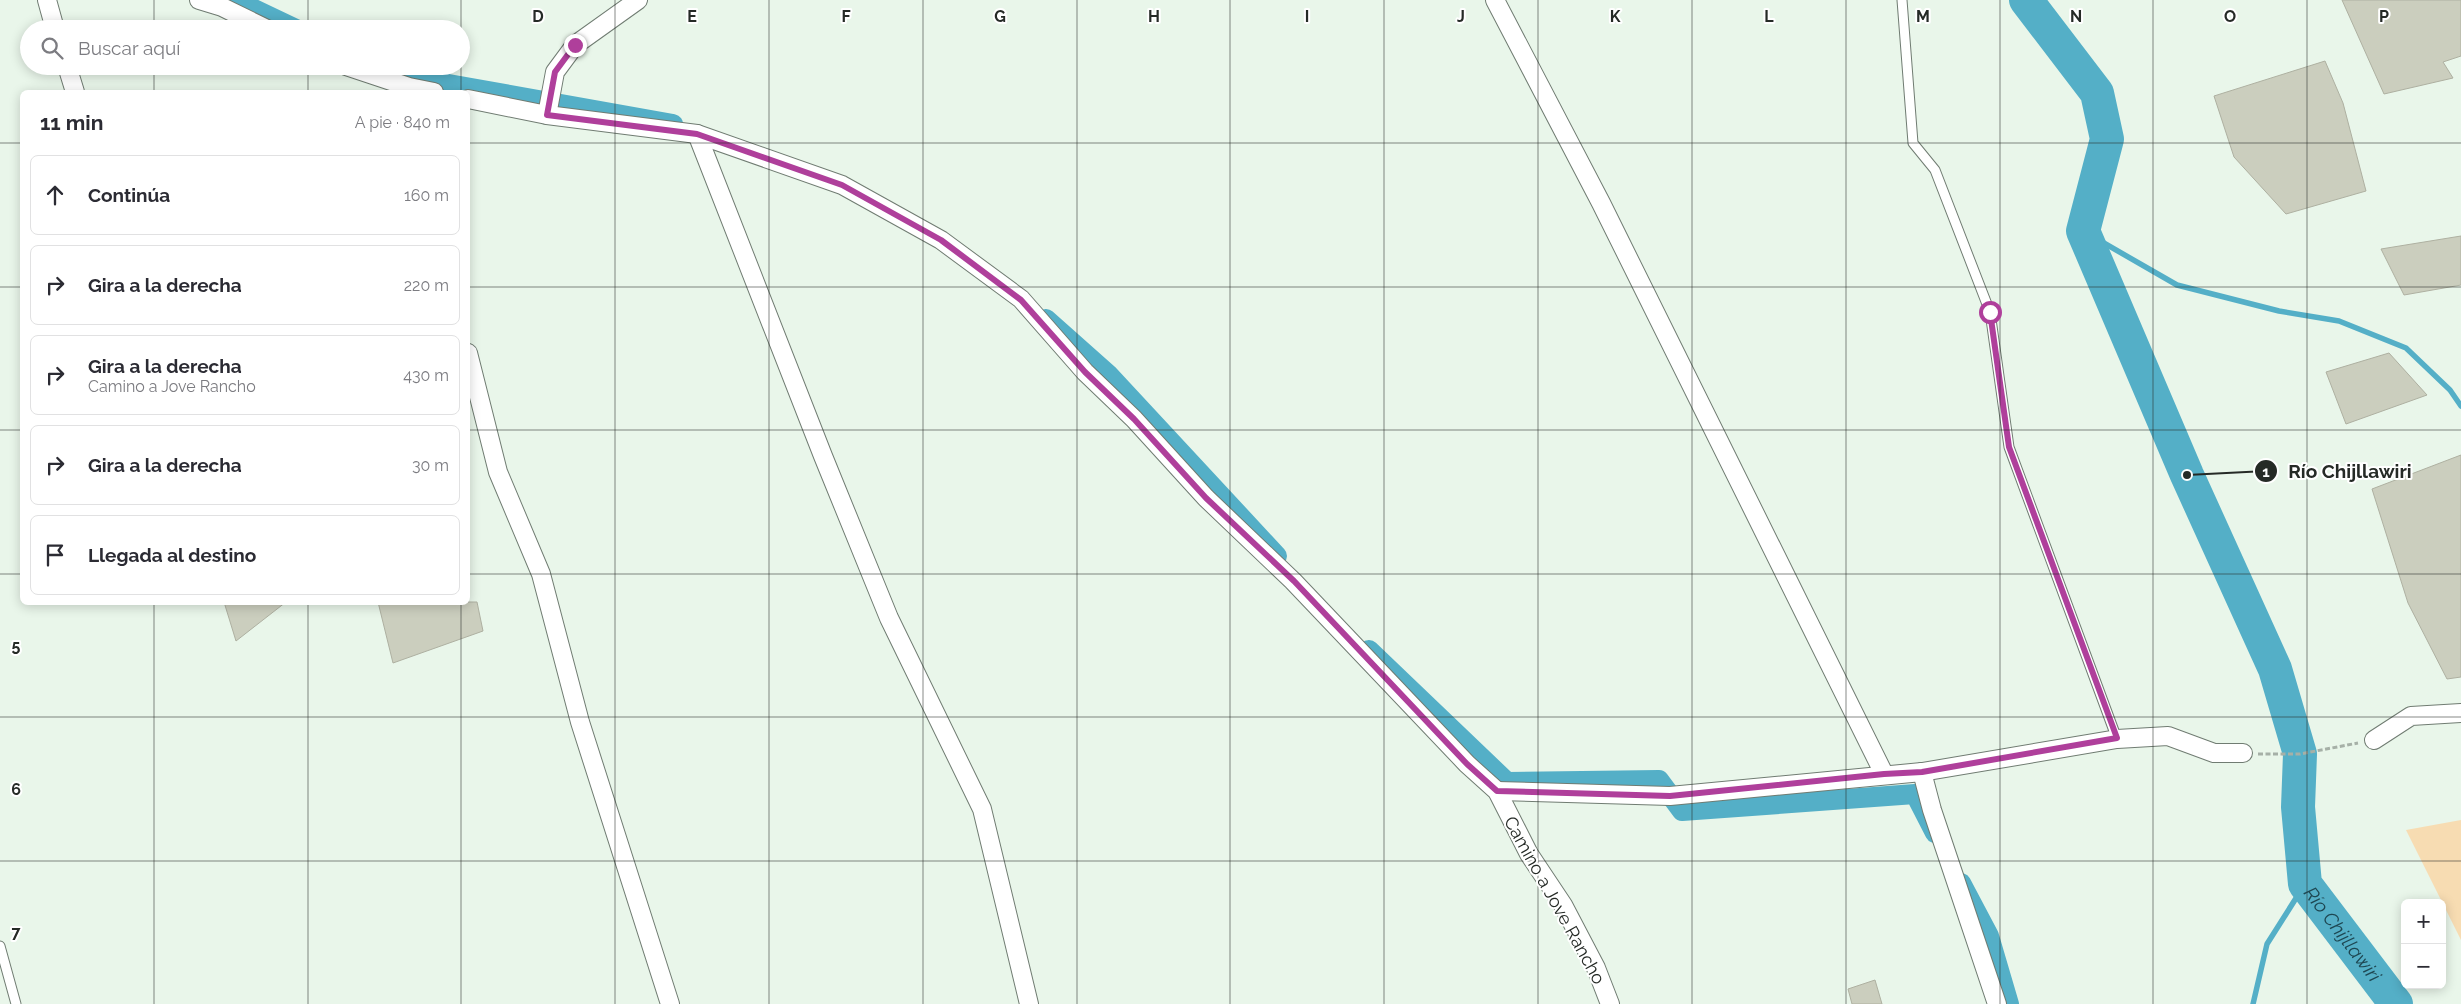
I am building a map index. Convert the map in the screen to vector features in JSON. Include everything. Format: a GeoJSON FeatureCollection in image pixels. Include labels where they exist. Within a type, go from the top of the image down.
{"type":"FeatureCollection","features":[{"type":"Feature","properties":{"kind":"street"},"geometry":{"type":"LineString","coordinates":[[46,0],[52,20]]}},
{"type":"Feature","properties":{"kind":"street"},"geometry":{"type":"LineString","coordinates":[[199,0],[222,7],[249,20]]}},
{"type":"Feature","properties":{"kind":"street"},"geometry":{"type":"LineString","coordinates":[[547,115],[555,72],[575,45],[638,0]]}},
{"type":"Feature","properties":{"kind":"street"},"geometry":{"type":"LineString","coordinates":[[1495,0],[1601,203],[1884,774]]}},
{"type":"Feature","properties":{"kind":"street"},"geometry":{"type":"LineString","coordinates":[[69,75],[73,90]]}},
{"type":"Feature","properties":{"kind":"street"},"geometry":{"type":"LineString","coordinates":[[370,75],[409,90]]}},
{"type":"Feature","properties":{"kind":"street","name":"Camino a Jove Rancho"},"geometry":{"type":"LineString","coordinates":[[470,99],[547,115],[697,134],[842,185],[941,240],[1021,300],[1085,372],[1134,419],[1206,498],[1294,581],[1467,764],[1497,791],[1529,854],[1563,905],[1596,968],[1610,1004]]}},
{"type":"Feature","properties":{"kind":"street"},"geometry":{"type":"LineString","coordinates":[[697,134],[819,447],[889,618],[982,809],[1029,1004]]}},
{"type":"Feature","properties":{"kind":"street"},"geometry":{"type":"LineString","coordinates":[[470,360],[498,472],[541,574],[580,722],[670,1004]]}},
{"type":"Feature","properties":{"kind":"street"},"geometry":{"type":"LineString","coordinates":[[2374,740],[2412,716],[2461,713]]}},
{"type":"Feature","properties":{"kind":"street"},"geometry":{"type":"LineString","coordinates":[[1497,791],[1670,796],[1884,774],[1922,772],[2117,738],[2168,736],[2214,753],[2243,753]]}},
{"type":"Feature","properties":{"kind":"street"},"geometry":{"type":"LineString","coordinates":[[1922,772],[1932,810],[1997,1004]]}},
{"type":"Feature","properties":{"kind":"lane"},"geometry":{"type":"LineString","coordinates":[[1902,0],[1913,143],[1935,170],[1990,312],[2009,447],[2117,738]]}},
{"type":"Feature","properties":{"kind":"lane"},"geometry":{"type":"LineString","coordinates":[[0,946],[16,1004]]}},
{"type":"Feature","properties":{"kind":"path"},"geometry":{"type":"LineString","coordinates":[[2243,753],[2300,754],[2374,740]]}},
{"type":"Feature","properties":{"kind":"shaded area"},"geometry":{"type":"Polygon","coordinates":[[[2461,820],[2461,940],[2446,910],[2446,899],[2440,899],[2406,830],[2461,820]]]}},
{"type":"Feature","properties":{"kind":"building"},"geometry":{"type":"Polygon","coordinates":[[[2342,0],[2461,0],[2461,56],[2443,62],[2453,78],[2384,94],[2342,0]]]}},
{"type":"Feature","properties":{"kind":"building"},"geometry":{"type":"Polygon","coordinates":[[[2325,61],[2343,103],[2366,191],[2286,214],[2234,157],[2214,96],[2325,61]]]}},
{"type":"Feature","properties":{"kind":"building"},"geometry":{"type":"Polygon","coordinates":[[[2461,236],[2461,285],[2404,295],[2381,249],[2461,236]]]}},
{"type":"Feature","properties":{"kind":"building"},"geometry":{"type":"Polygon","coordinates":[[[2389,353],[2427,395],[2346,424],[2326,372],[2389,353]]]}},
{"type":"Feature","properties":{"kind":"building"},"geometry":{"type":"Polygon","coordinates":[[[2461,455],[2461,677],[2447,679],[2408,603],[2372,489],[2461,455]]]}},
{"type":"Feature","properties":{"kind":"building"},"geometry":{"type":"Polygon","coordinates":[[[470,602],[477,602],[483,631],[393,663],[379,605],[470,605],[470,602]]]}},
{"type":"Feature","properties":{"kind":"building"},"geometry":{"type":"Polygon","coordinates":[[[225,605],[282,605],[236,641],[225,605]]]}},
{"type":"Feature","properties":{"kind":"building"},"geometry":{"type":"Polygon","coordinates":[[[1875,980],[1882,1004],[1852,1004],[1848,989],[1875,980]]]}},
{"type":"Feature","properties":{"kind":"waterway"},"geometry":{"type":"LineString","coordinates":[[235,0],[277,20]]}},
{"type":"Feature","properties":{"kind":"waterway","name":"Río Chijllawiri"},"geometry":{"type":"LineString","coordinates":[[2026,0],[2097,93],[2107,139],[2083,231],[2187,475],[2275,669],[2300,754],[2298,807],[2305,884],[2396,1004]]}},
{"type":"Feature","properties":{"kind":"waterway"},"geometry":{"type":"LineString","coordinates":[[398,75],[673,124]]}},
{"type":"Feature","properties":{"kind":"waterway"},"geometry":{"type":"LineString","coordinates":[[2083,231],[2177,285],[2279,311],[2339,321],[2406,348],[2450,390],[2461,406]]}},
{"type":"Feature","properties":{"kind":"waterway"},"geometry":{"type":"LineString","coordinates":[[1046,319],[1109,375],[1277,556]]}},
{"type":"Feature","properties":{"kind":"waterway"},"geometry":{"type":"LineString","coordinates":[[1369,650],[1507,782],[1659,780],[1682,811],[1915,794],[1935,833]]}},
{"type":"Feature","properties":{"kind":"waterway"},"geometry":{"type":"LineString","coordinates":[[1961,883],[1989,936],[2009,1004]]}},
{"type":"Feature","properties":{"kind":"waterway"},"geometry":{"type":"LineString","coordinates":[[2253,1004],[2267,944],[2305,884]]}},
{"type":"Feature","properties":{"kind":"place","name":"Río Chijllawiri"},"geometry":{"type":"Point","coordinates":[2187,475]}},
{"type":"Feature","properties":{"kind":"route"},"geometry":{"type":"LineString","coordinates":[[575,45],[555,72],[547,115],[697,134],[842,185],[941,240],[1021,300],[1085,372],[1134,419],[1206,498],[1294,581],[1467,764],[1497,791],[1670,796],[1884,774],[1922,772],[2117,738],[2009,447],[1990,312]]}}]}
